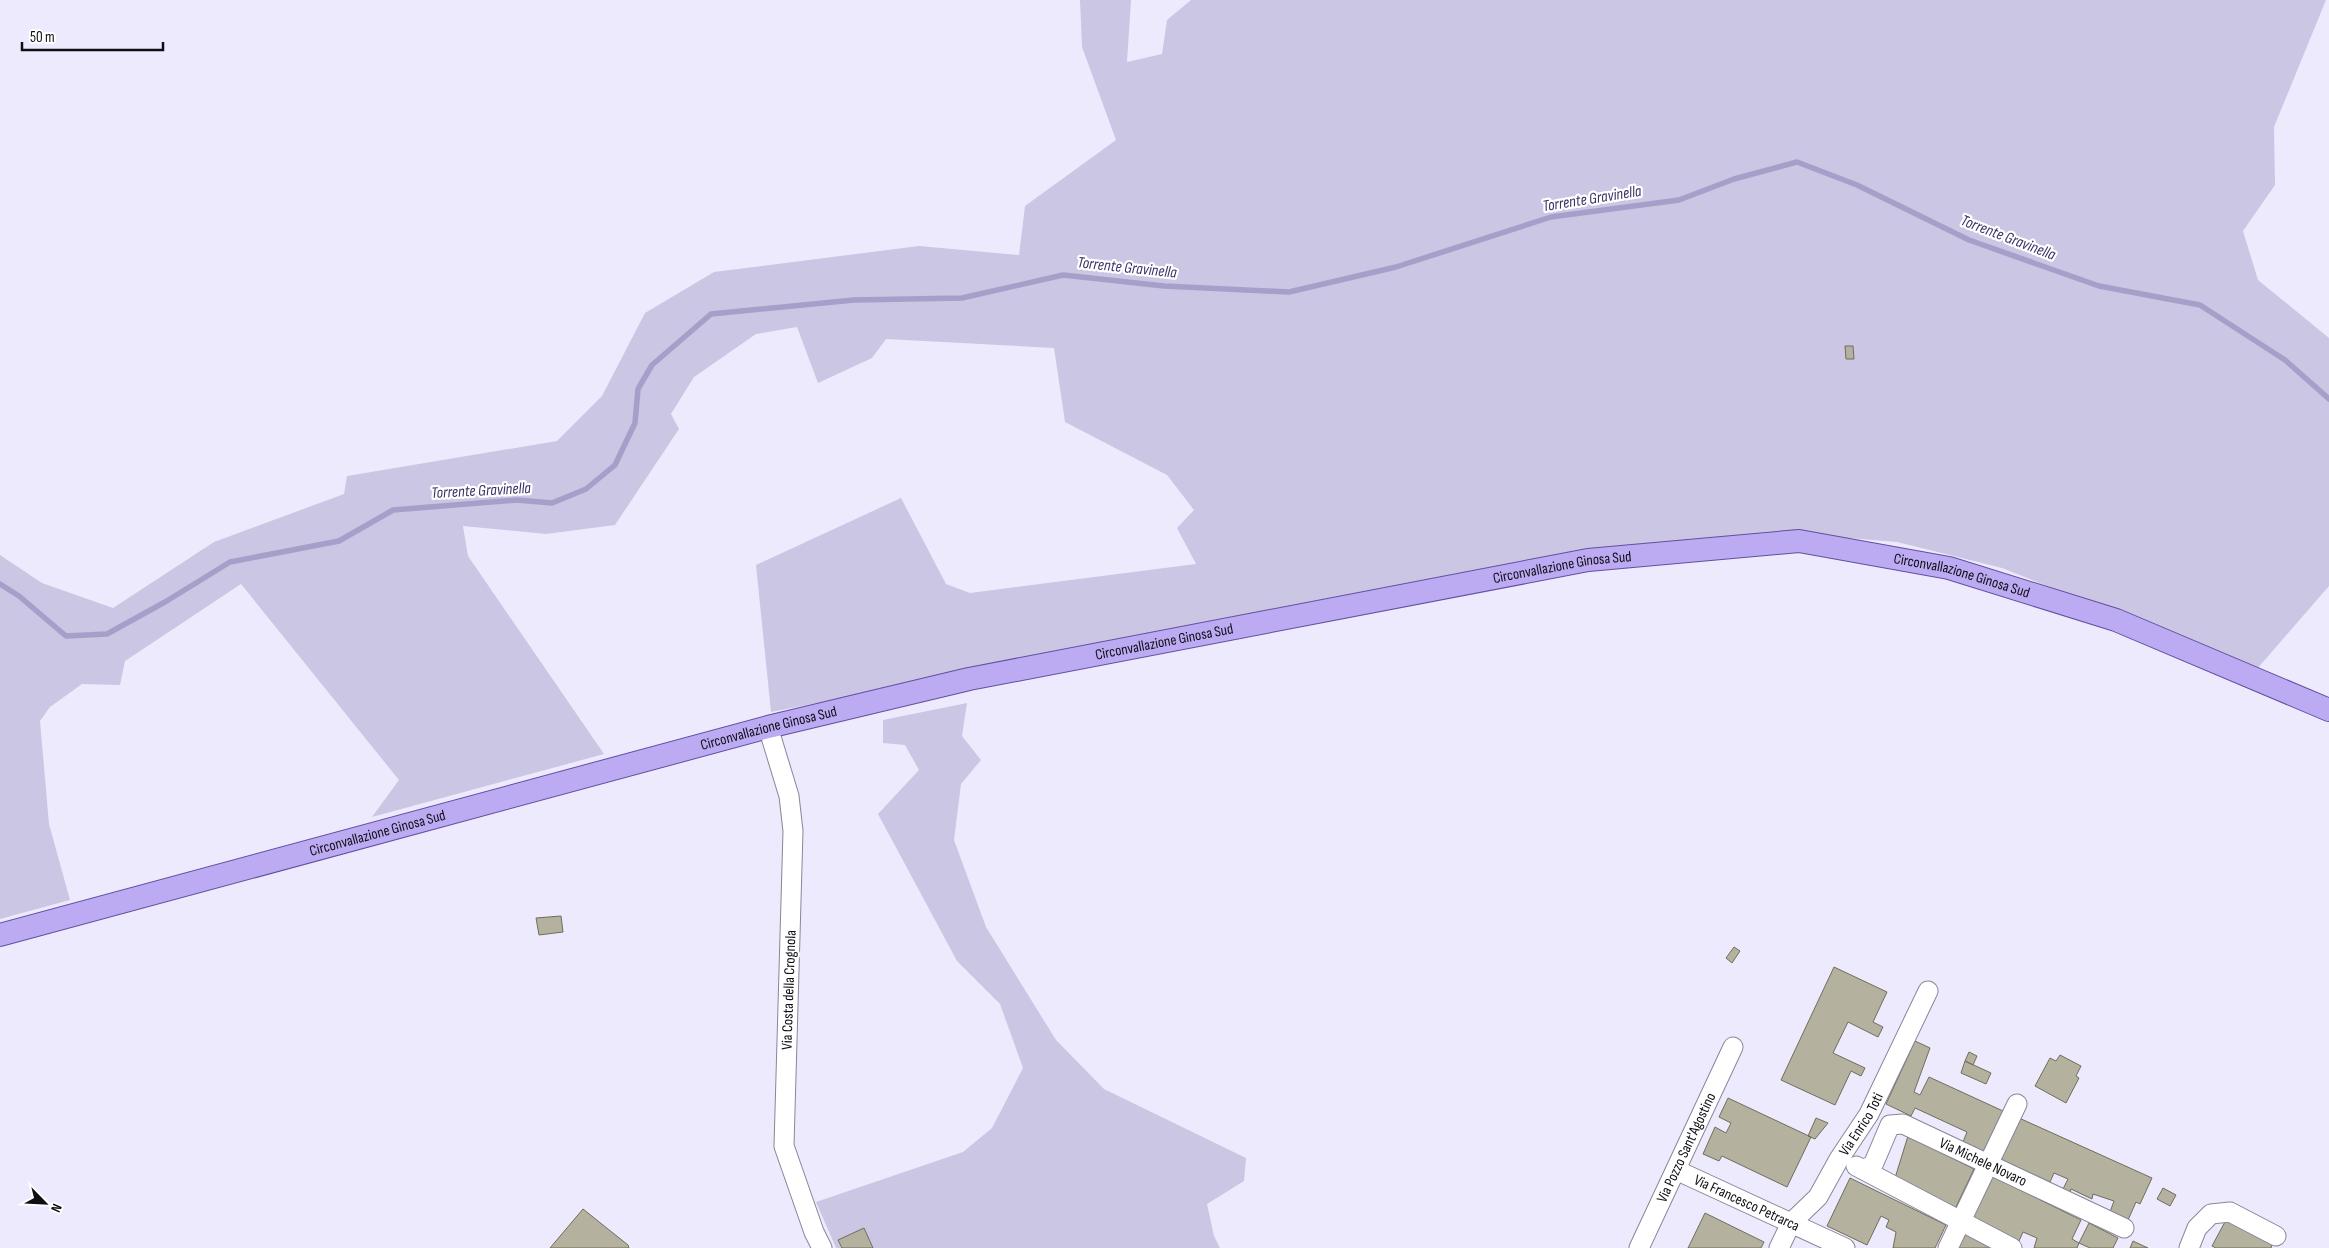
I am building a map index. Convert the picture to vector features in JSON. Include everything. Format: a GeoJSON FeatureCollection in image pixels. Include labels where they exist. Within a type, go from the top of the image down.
{"type":"FeatureCollection","features":[{"type":"Feature","properties":{"kind":"main road","name":"Circonvallazione Ginosa Sud"},"geometry":{"type":"LineString","coordinates":[[0,935],[768,728],[969,678],[1578,562],[1799,541],[1949,568],[2116,620],[2329,710]]}},
{"type":"Feature","properties":{"kind":"street","name":"Via Costa della Crognola"},"geometry":{"type":"LineString","coordinates":[[768,728],[788,796],[793,831],[784,1146],[814,1232],[822,1248]]}},
{"type":"Feature","properties":{"kind":"street","name":"Via Enrico Toti"},"geometry":{"type":"LineString","coordinates":[[1779,1248],[1791,1223],[1818,1197],[1838,1159],[1869,1114],[1928,991]]}},
{"type":"Feature","properties":{"kind":"street","name":"Via Pozzo Sant'Agostino"},"geometry":{"type":"LineString","coordinates":[[1639,1248],[1733,1047]]}},
{"type":"Feature","properties":{"kind":"street"},"geometry":{"type":"LineString","coordinates":[[1948,1248],[2017,1104]]}},
{"type":"Feature","properties":{"kind":"street","name":"Via Michele Novaro"},"geometry":{"type":"LineString","coordinates":[[1864,1169],[1872,1165],[1890,1125],[1903,1124],[2124,1228]]}},
{"type":"Feature","properties":{"kind":"street"},"geometry":{"type":"LineString","coordinates":[[1838,1159],[1864,1169],[1960,1223],[2009,1247]]}},
{"type":"Feature","properties":{"kind":"street","name":"Via Francesco Petrarca"},"geometry":{"type":"LineString","coordinates":[[1676,1170],[1845,1248]]}},
{"type":"Feature","properties":{"kind":"street"},"geometry":{"type":"LineString","coordinates":[[2189,1248],[2197,1228],[2211,1214],[2230,1212],[2276,1236]]}},
{"type":"Feature","properties":{"kind":"shaded area"},"geometry":{"type":"Polygon","coordinates":[[[1080,0],[1131,0],[1127,62],[1162,54],[1167,20],[1191,0],[2326,0],[2274,127],[2275,185],[2243,231],[2258,280],[2329,338],[2329,586],[2257,669],[2002,568],[1897,542],[1775,532],[1583,553],[771,712],[756,565],[901,498],[946,584],[970,593],[1196,564],[1177,528],[1194,510],[1167,475],[1065,422],[1054,348],[886,339],[872,358],[818,383],[797,327],[756,334],[694,377],[671,414],[679,429],[615,525],[546,534],[463,526],[468,556],[604,754],[372,817],[399,780],[241,584],[125,661],[120,685],[82,684],[50,707],[40,721],[49,824],[70,900],[0,919],[0,555],[42,583],[113,608],[214,542],[344,494],[347,476],[557,441],[602,396],[645,313],[714,272],[919,246],[1019,255],[1025,206],[1116,140],[1082,47],[1080,0]]]}},
{"type":"Feature","properties":{"kind":"shaded area"},"geometry":{"type":"Polygon","coordinates":[[[967,703],[962,736],[981,760],[961,784],[954,840],[986,927],[1056,1040],[1104,1089],[1246,1158],[1244,1181],[1207,1204],[1214,1236],[1220,1248],[836,1248],[816,1202],[963,1152],[992,1128],[1023,1068],[1000,1004],[957,961],[878,814],[919,770],[905,745],[883,743],[883,720],[967,703]]]}},
{"type":"Feature","properties":{"kind":"building"},"geometry":{"type":"Polygon","coordinates":[[[1845,346],[1853,346],[1854,359],[1846,359],[1845,346]]]}},
{"type":"Feature","properties":{"kind":"building"},"geometry":{"type":"Polygon","coordinates":[[[561,916],[563,932],[539,935],[536,918],[561,916]]]}},
{"type":"Feature","properties":{"kind":"building"},"geometry":{"type":"Polygon","coordinates":[[[1734,947],[1740,951],[1732,963],[1726,958],[1734,947]]]}},
{"type":"Feature","properties":{"kind":"building"},"geometry":{"type":"Polygon","coordinates":[[[1834,967],[1887,992],[1873,1022],[1883,1027],[1878,1037],[1848,1022],[1833,1053],[1865,1068],[1861,1076],[1851,1071],[1835,1105],[1781,1080],[1834,967]]]}},
{"type":"Feature","properties":{"kind":"building"},"geometry":{"type":"Polygon","coordinates":[[[1915,1041],[1930,1048],[1914,1092],[1920,1095],[1929,1077],[2003,1111],[1983,1152],[1963,1142],[1967,1132],[1915,1108],[1911,1116],[1886,1104],[1915,1041]]]}},
{"type":"Feature","properties":{"kind":"building"},"geometry":{"type":"Polygon","coordinates":[[[1969,1052],[1977,1056],[1973,1065],[1965,1061],[1969,1052]]]}},
{"type":"Feature","properties":{"kind":"building"},"geometry":{"type":"Polygon","coordinates":[[[2060,1055],[2081,1066],[2076,1076],[2079,1078],[2066,1103],[2035,1086],[2050,1058],[2056,1061],[2060,1055]]]}},
{"type":"Feature","properties":{"kind":"building"},"geometry":{"type":"Polygon","coordinates":[[[1965,1061],[1991,1073],[1986,1084],[1961,1073],[1965,1061]]]}},
{"type":"Feature","properties":{"kind":"building"},"geometry":{"type":"Polygon","coordinates":[[[1728,1098],[1811,1137],[1787,1187],[1722,1156],[1719,1161],[1703,1154],[1715,1127],[1726,1133],[1731,1123],[1719,1117],[1728,1098]]]}},
{"type":"Feature","properties":{"kind":"building"},"geometry":{"type":"Polygon","coordinates":[[[1816,1118],[1828,1123],[1815,1139],[1808,1136],[1816,1118]]]}},
{"type":"Feature","properties":{"kind":"building"},"geometry":{"type":"Polygon","coordinates":[[[2019,1118],[2152,1178],[2140,1204],[2136,1202],[2128,1220],[2110,1212],[2114,1201],[2093,1194],[2092,1199],[2071,1189],[2070,1192],[2063,1189],[2068,1179],[2054,1173],[2050,1182],[2001,1160],[2019,1118]]]}},
{"type":"Feature","properties":{"kind":"building"},"geometry":{"type":"Polygon","coordinates":[[[1908,1136],[1974,1169],[1955,1209],[1895,1178],[1908,1136]]]}},
{"type":"Feature","properties":{"kind":"building"},"geometry":{"type":"Polygon","coordinates":[[[1992,1176],[2081,1220],[2072,1239],[2079,1243],[2077,1248],[2034,1248],[2037,1238],[2023,1232],[2019,1241],[1972,1217],[1992,1176]]]}},
{"type":"Feature","properties":{"kind":"building"},"geometry":{"type":"Polygon","coordinates":[[[1850,1178],[1946,1225],[1935,1248],[1893,1248],[1896,1232],[1886,1227],[1889,1220],[1881,1216],[1867,1245],[1827,1226],[1850,1178]]]}},
{"type":"Feature","properties":{"kind":"building"},"geometry":{"type":"Polygon","coordinates":[[[2163,1188],[2176,1195],[2170,1206],[2157,1199],[2163,1188]]]}},
{"type":"Feature","properties":{"kind":"building"},"geometry":{"type":"Polygon","coordinates":[[[583,1209],[628,1245],[629,1248],[550,1248],[583,1209]]]}},
{"type":"Feature","properties":{"kind":"building"},"geometry":{"type":"Polygon","coordinates":[[[1705,1213],[1764,1242],[1761,1248],[1688,1248],[1705,1213]]]}},
{"type":"Feature","properties":{"kind":"building"},"geometry":{"type":"Polygon","coordinates":[[[2226,1220],[2272,1245],[2271,1248],[2216,1248],[2212,1246],[2226,1220]]]}},
{"type":"Feature","properties":{"kind":"building"},"geometry":{"type":"Polygon","coordinates":[[[2089,1223],[2118,1238],[2113,1248],[2090,1248],[2079,1243],[2089,1223]]]}},
{"type":"Feature","properties":{"kind":"building"},"geometry":{"type":"Polygon","coordinates":[[[864,1228],[873,1248],[842,1248],[838,1240],[864,1228]]]}},
{"type":"Feature","properties":{"kind":"building"},"geometry":{"type":"Polygon","coordinates":[[[1964,1233],[1994,1248],[1957,1248],[1964,1233]]]}},
{"type":"Feature","properties":{"kind":"building"},"geometry":{"type":"Polygon","coordinates":[[[2133,1241],[2148,1248],[2130,1248],[2133,1241]]]}},
{"type":"Feature","properties":{"kind":"waterway","name":"Torrente Gravinella"},"geometry":{"type":"LineString","coordinates":[[0,584],[19,596],[66,636],[107,634],[165,602],[230,562],[339,541],[393,510],[517,500],[552,503],[586,489],[615,465],[635,423],[638,389],[652,365],[711,314],[854,300],[962,298],[1063,275],[1164,286],[1289,292],[1396,267],[1551,217],[1679,200],[1734,179],[1797,162],[1857,185],[1969,240],[2099,286],[2200,305],[2285,360],[2329,399]]}}]}
